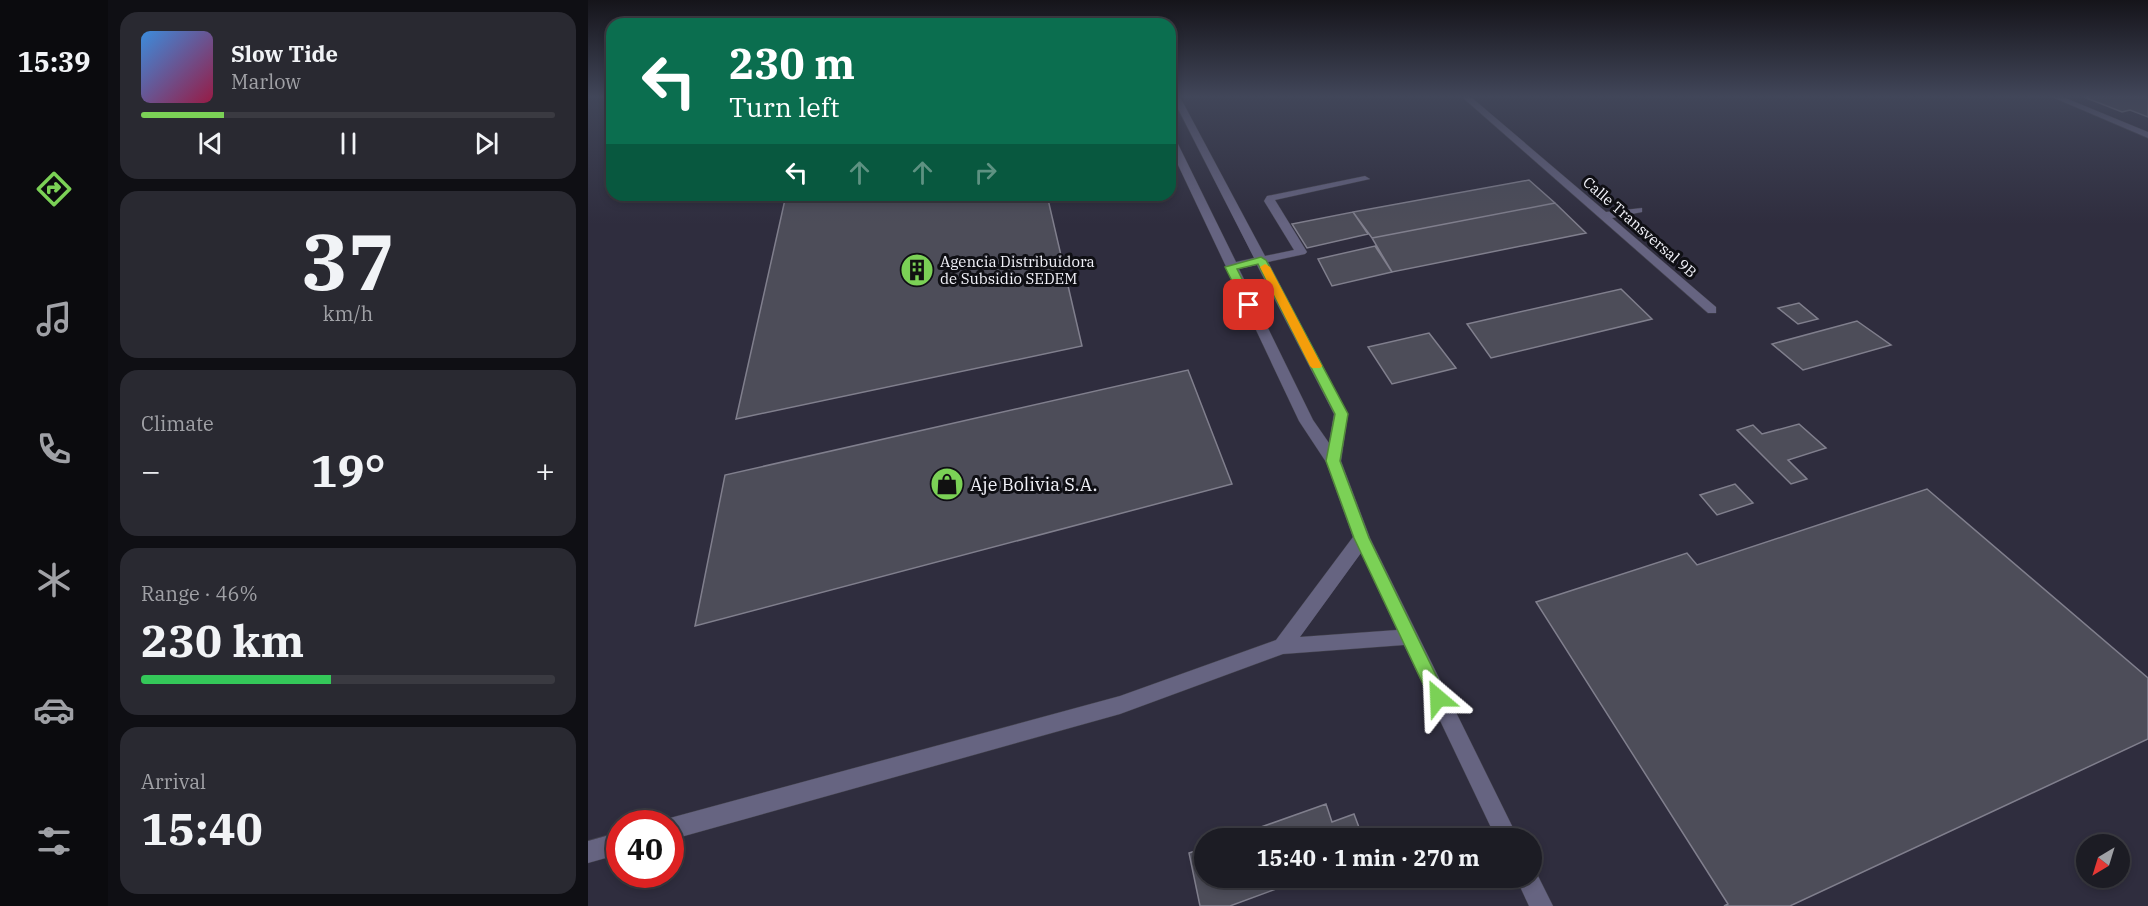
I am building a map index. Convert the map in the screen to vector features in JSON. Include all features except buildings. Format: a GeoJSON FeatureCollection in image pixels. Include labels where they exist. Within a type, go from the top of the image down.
{"type":"FeatureCollection","features":[{"type":"Feature","properties":{"kind":"street","name":"Calle Transversal 9B"},"geometry":{"type":"LineString","coordinates":[[1515,139],[1712,310]]}},
{"type":"Feature","properties":{"kind":"street"},"geometry":{"type":"LineString","coordinates":[[1176,144],[1187,154],[1261,260],[1341,414],[1333,461]]}},
{"type":"Feature","properties":{"kind":"street"},"geometry":{"type":"LineString","coordinates":[[1187,154],[1230,267],[1306,421],[1333,461],[1362,538],[1503,828]]}},
{"type":"Feature","properties":{"kind":"street"},"geometry":{"type":"LineString","coordinates":[[1230,267],[1301,252],[1269,201],[1271,198],[1365,179]]}},
{"type":"Feature","properties":{"kind":"street"},"geometry":{"type":"LineString","coordinates":[[1604,216],[1638,210]]}},
{"type":"Feature","properties":{"kind":"street"},"geometry":{"type":"LineString","coordinates":[[1283,646],[1362,538]]}},
{"type":"Feature","properties":{"kind":"street"},"geometry":{"type":"LineString","coordinates":[[684,825],[1120,705],[1283,646],[1409,637]]}},
{"type":"Feature","properties":{"kind":"street"},"geometry":{"type":"LineString","coordinates":[[588,852],[606,847]]}},
{"type":"Feature","properties":{"kind":"street"},"geometry":{"type":"LineString","coordinates":[[1532,888],[1541,906]]}},
{"type":"Feature","properties":{"kind":"shaded area"},"geometry":{"type":"Polygon","coordinates":[[[588,139],[606,139],[606,201],[1176,201],[1176,139],[2148,139],[2148,906],[588,906],[588,139]]]}},
{"type":"Feature","properties":{"kind":"slow traffic"},"geometry":{"type":"LineString","coordinates":[[1265,267],[1316,366]]}},
{"type":"Feature","properties":{"kind":"place","name":"Agencia Distribuidora de Subsidio SEDEM"},"geometry":{"type":"Point","coordinates":[917,270]}},
{"type":"Feature","properties":{"kind":"place","name":"Aje Bolivia S.A."},"geometry":{"type":"Point","coordinates":[947,484]}},
{"type":"Feature","properties":{"kind":"route"},"geometry":{"type":"LineString","coordinates":[[1249,305],[1230,267],[1261,260],[1341,414],[1333,461],[1362,538],[1438,698]]}}]}
